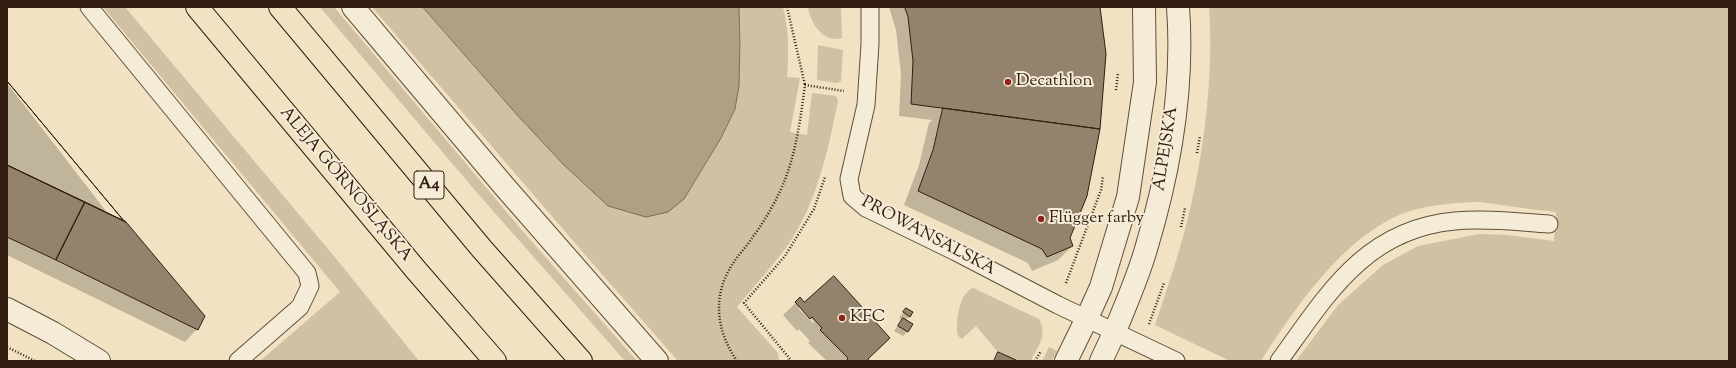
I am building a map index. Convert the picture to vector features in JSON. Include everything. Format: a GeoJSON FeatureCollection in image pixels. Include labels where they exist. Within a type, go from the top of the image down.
{"type":"FeatureCollection","features":[{"type":"Feature","properties":{"kind":"highway","name":"ALEJA GÓRNOŚLĄSKA"},"geometry":{"type":"LineString","coordinates":[[197,7],[416,270],[495,361]]}},
{"type":"Feature","properties":{"kind":"highway","name":"A4"},"geometry":{"type":"LineString","coordinates":[[280,7],[482,249],[581,361]]}},
{"type":"Feature","properties":{"kind":"street"},"geometry":{"type":"LineString","coordinates":[[352,7],[504,186],[657,361]]}},
{"type":"Feature","properties":{"kind":"street","name":"ALPEJSKA"},"geometry":{"type":"LineString","coordinates":[[1066,361],[1100,287],[1128,197],[1145,82],[1144,7]]}},
{"type":"Feature","properties":{"kind":"street","name":"ALPEJSKA"},"geometry":{"type":"LineString","coordinates":[[1101,361],[1115,331],[1146,250],[1162,186],[1171,139],[1178,76],[1178,7]]}},
{"type":"Feature","properties":{"kind":"street"},"geometry":{"type":"LineString","coordinates":[[7,309],[53,332],[99,361]]}},
{"type":"Feature","properties":{"kind":"lane"},"geometry":{"type":"LineString","coordinates":[[89,7],[307,273],[310,286],[300,307],[238,361]]}},
{"type":"Feature","properties":{"kind":"lane","name":"PROWANSALSKA"},"geometry":{"type":"LineString","coordinates":[[870,7],[870,44],[866,105],[849,178],[852,196],[866,208],[956,252],[1058,305],[1176,361]]}},
{"type":"Feature","properties":{"kind":"lane"},"geometry":{"type":"LineString","coordinates":[[1279,361],[1344,276],[1366,255],[1394,237],[1422,226],[1455,221],[1502,221],[1550,224]]}},
{"type":"Feature","properties":{"kind":"path"},"geometry":{"type":"LineString","coordinates":[[737,361],[725,342],[718,314],[722,287],[729,270],[753,238],[775,202],[786,177],[798,133],[805,85],[787,7]]}},
{"type":"Feature","properties":{"kind":"path"},"geometry":{"type":"LineString","coordinates":[[1116,93],[1118,71]]}},
{"type":"Feature","properties":{"kind":"path"},"geometry":{"type":"LineString","coordinates":[[843,99],[845,84]]}},
{"type":"Feature","properties":{"kind":"path"},"geometry":{"type":"LineString","coordinates":[[805,85],[844,91]]}},
{"type":"Feature","properties":{"kind":"path"},"geometry":{"type":"LineString","coordinates":[[790,360],[744,303],[785,256],[814,209],[827,172]]}},
{"type":"Feature","properties":{"kind":"path"},"geometry":{"type":"LineString","coordinates":[[1058,305],[1101,190],[1104,175]]}},
{"type":"Feature","properties":{"kind":"path"},"geometry":{"type":"LineString","coordinates":[[7,347],[35,361]]}},
{"type":"Feature","properties":{"kind":"path"},"geometry":{"type":"LineString","coordinates":[[1036,361],[1042,350]]}},
{"type":"Feature","properties":{"kind":"shaded area"},"geometry":{"type":"Polygon","coordinates":[[[103,7],[125,7],[338,261],[419,361],[260,361],[340,292],[103,7]]]}},
{"type":"Feature","properties":{"kind":"shaded area"},"geometry":{"type":"Polygon","coordinates":[[[320,7],[334,7],[526,235],[637,361],[625,361],[473,188],[320,7]]]}},
{"type":"Feature","properties":{"kind":"shaded area"},"geometry":{"type":"Polygon","coordinates":[[[372,7],[423,7],[519,117],[563,164],[608,206],[684,199],[717,145],[734,111],[738,90],[740,60],[739,7],[783,7],[788,42],[787,77],[800,78],[790,132],[807,135],[812,93],[836,96],[838,101],[820,176],[807,212],[788,245],[737,307],[778,353],[779,361],[678,361],[372,7]]]}},
{"type":"Feature","properties":{"kind":"shaded area"},"geometry":{"type":"Polygon","coordinates":[[[423,7],[739,7],[739,86],[735,109],[721,138],[684,199],[668,212],[646,217],[608,206],[563,164],[519,117],[423,7]]]}},
{"type":"Feature","properties":{"kind":"shaded area"},"geometry":{"type":"Polygon","coordinates":[[[808,7],[841,7],[842,38],[829,38],[819,31],[809,13],[808,7]]]}},
{"type":"Feature","properties":{"kind":"shaded area"},"geometry":{"type":"Polygon","coordinates":[[[1209,7],[1729,7],[1729,360],[1296,361],[1338,305],[1383,265],[1418,246],[1479,234],[1507,235],[1554,241],[1556,212],[1478,202],[1441,205],[1407,212],[1384,223],[1363,237],[1343,255],[1306,296],[1289,318],[1261,361],[1230,361],[1155,325],[1173,272],[1188,218],[1199,167],[1209,86],[1209,7]]]}},
{"type":"Feature","properties":{"kind":"shaded area"},"geometry":{"type":"Polygon","coordinates":[[[818,45],[843,50],[841,81],[837,83],[817,80],[818,45]]]}},
{"type":"Feature","properties":{"kind":"shaded area"},"geometry":{"type":"Polygon","coordinates":[[[973,288],[1039,319],[1043,330],[1042,336],[1031,361],[1015,361],[998,352],[976,326],[962,339],[958,336],[957,324],[961,302],[968,291],[973,288]]]}},
{"type":"Feature","properties":{"kind":"shaded area"},"geometry":{"type":"Polygon","coordinates":[[[1049,347],[1057,351],[1052,361],[1042,361],[1049,347]]]}},
{"type":"Feature","properties":{"kind":"building","name":"Decathlon"},"geometry":{"type":"Polygon","coordinates":[[[905,7],[1100,7],[1106,54],[1100,129],[911,104],[913,61],[908,17],[905,7]]]}},
{"type":"Feature","properties":{"kind":"building"},"geometry":{"type":"Polygon","coordinates":[[[7,81],[124,221],[126,222],[7,165],[7,81]]]}},
{"type":"Feature","properties":{"kind":"building"},"geometry":{"type":"Polygon","coordinates":[[[7,81],[124,221],[126,222],[7,165],[7,81]]]}},
{"type":"Feature","properties":{"kind":"building"},"geometry":{"type":"Polygon","coordinates":[[[943,108],[1100,129],[1087,196],[1070,238],[1073,246],[1047,257],[1042,249],[918,191],[933,150],[943,108]]]}},
{"type":"Feature","properties":{"kind":"building"},"geometry":{"type":"Polygon","coordinates":[[[7,165],[85,202],[56,260],[7,237],[7,165]]]}},
{"type":"Feature","properties":{"kind":"building"},"geometry":{"type":"Polygon","coordinates":[[[85,202],[126,222],[205,316],[198,330],[56,260],[85,202]]]}},
{"type":"Feature","properties":{"kind":"building","name":"KFC"},"geometry":{"type":"Polygon","coordinates":[[[834,276],[890,338],[868,359],[869,361],[848,361],[848,358],[820,330],[822,328],[812,317],[810,319],[795,302],[800,297],[804,302],[834,276]]]}},
{"type":"Feature","properties":{"kind":"building"},"geometry":{"type":"Polygon","coordinates":[[[906,308],[913,312],[910,317],[903,312],[906,308]]]}},
{"type":"Feature","properties":{"kind":"building"},"geometry":{"type":"Polygon","coordinates":[[[903,318],[913,324],[908,332],[898,326],[903,318]]]}},
{"type":"Feature","properties":{"kind":"building"},"geometry":{"type":"Polygon","coordinates":[[[998,352],[1016,360],[994,361],[998,352]]]}},
{"type":"Feature","properties":{"kind":"place","name":"Decathlon"},"geometry":{"type":"Point","coordinates":[1008,82]}},
{"type":"Feature","properties":{"kind":"place","name":"Flügger farby"},"geometry":{"type":"Point","coordinates":[1041,219]}},
{"type":"Feature","properties":{"kind":"place","name":"KFC"},"geometry":{"type":"Point","coordinates":[842,318]}}]}
